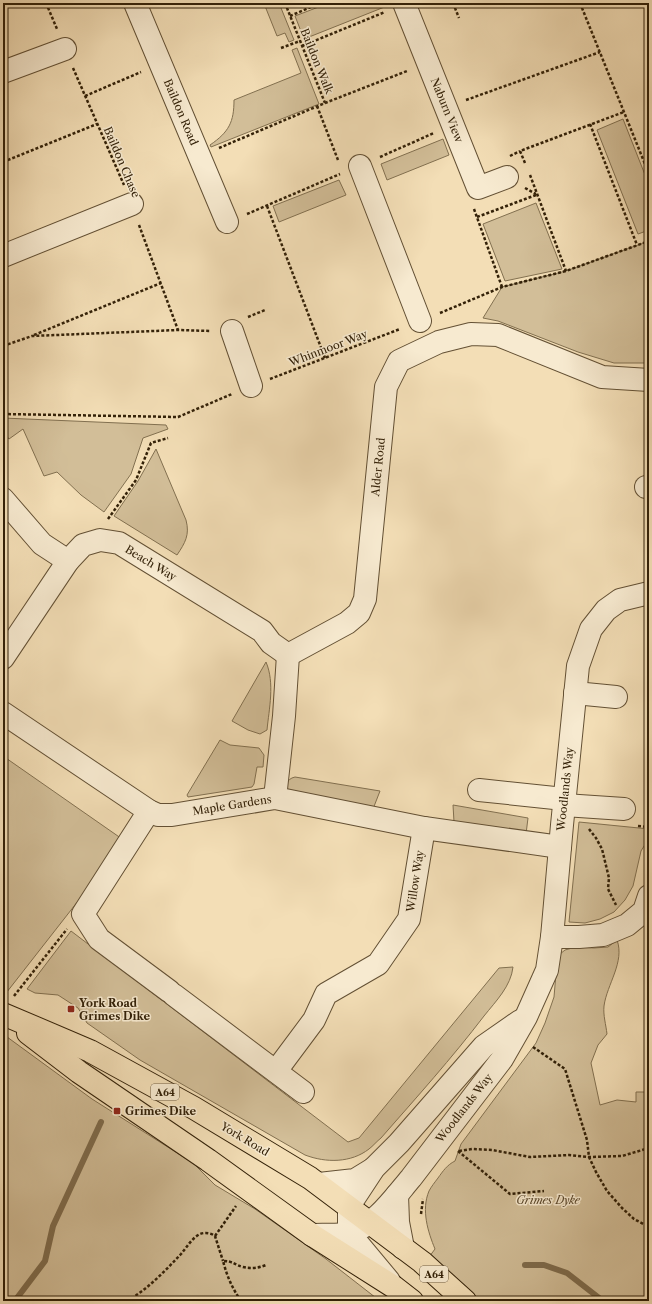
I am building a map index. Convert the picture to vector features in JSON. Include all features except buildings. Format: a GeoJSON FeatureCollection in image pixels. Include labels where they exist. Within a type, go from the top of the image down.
{"type":"FeatureCollection","features":[{"type":"Feature","properties":{"kind":"highway","name":"York Road"},"geometry":{"type":"LineString","coordinates":[[6,1009],[90,1051],[194,1108],[319,1184],[422,1262],[465,1301]]}},
{"type":"Feature","properties":{"kind":"highway"},"geometry":{"type":"LineString","coordinates":[[6,1009],[79,1072],[208,1160],[312,1235],[394,1287],[412,1301]]}},
{"type":"Feature","properties":{"kind":"street","name":"Baildon Road"},"geometry":{"type":"LineString","coordinates":[[135,3],[227,222]]}},
{"type":"Feature","properties":{"kind":"street","name":"Naburn View"},"geometry":{"type":"LineString","coordinates":[[404,3],[478,188]]}},
{"type":"Feature","properties":{"kind":"street"},"geometry":{"type":"LineString","coordinates":[[3,72],[65,49]]}},
{"type":"Feature","properties":{"kind":"street"},"geometry":{"type":"LineString","coordinates":[[350,166],[420,321]]}},
{"type":"Feature","properties":{"kind":"street"},"geometry":{"type":"LineString","coordinates":[[478,188],[507,177]]}},
{"type":"Feature","properties":{"kind":"street"},"geometry":{"type":"LineString","coordinates":[[3,256],[132,204]]}},
{"type":"Feature","properties":{"kind":"street"},"geometry":{"type":"LineString","coordinates":[[232,331],[251,386]]}},
{"type":"Feature","properties":{"kind":"street","name":"Alder Road"},"geometry":{"type":"LineString","coordinates":[[288,655],[347,623],[359,613],[365,599],[386,387],[399,361],[439,342],[471,334],[498,335],[602,377],[649,380]]}},
{"type":"Feature","properties":{"kind":"street"},"geometry":{"type":"LineString","coordinates":[[3,499],[42,544],[68,560]]}},
{"type":"Feature","properties":{"kind":"street","name":"Beach Way"},"geometry":{"type":"LineString","coordinates":[[3,658],[68,560],[84,545],[100,540],[119,543],[262,631],[271,643],[288,655]]}},
{"type":"Feature","properties":{"kind":"street","name":"Woodlands Way"},"geometry":{"type":"LineString","coordinates":[[312,1235],[349,1233],[371,1223],[397,1195],[502,1059],[526,1017],[547,970],[552,937],[578,666],[591,629],[606,610],[620,600],[649,593]]}},
{"type":"Feature","properties":{"kind":"street"},"geometry":{"type":"LineString","coordinates":[[275,798],[284,716],[288,655]]}},
{"type":"Feature","properties":{"kind":"street"},"geometry":{"type":"LineString","coordinates":[[575,693],[616,697]]}},
{"type":"Feature","properties":{"kind":"street","name":"Maple Gardens"},"geometry":{"type":"LineString","coordinates":[[3,714],[148,811],[158,814],[172,815],[275,798],[424,828],[560,847]]}},
{"type":"Feature","properties":{"kind":"street"},"geometry":{"type":"LineString","coordinates":[[479,790],[563,810],[624,809]]}},
{"type":"Feature","properties":{"kind":"street"},"geometry":{"type":"LineString","coordinates":[[148,811],[83,914],[99,939],[303,1092]]}},
{"type":"Feature","properties":{"kind":"street","name":"Willow Way"},"geometry":{"type":"LineString","coordinates":[[276,1071],[314,1020],[326,994],[378,964],[409,920],[424,828]]}},
{"type":"Feature","properties":{"kind":"street"},"geometry":{"type":"LineString","coordinates":[[552,937],[603,935],[627,925],[644,911],[649,896]]}},
{"type":"Feature","properties":{"kind":"street"},"geometry":{"type":"LineString","coordinates":[[319,1184],[356,1180],[374,1168],[399,1143],[484,1046],[526,1017]]}},
{"type":"Feature","properties":{"kind":"street"},"geometry":{"type":"LineString","coordinates":[[374,1168],[349,1206],[349,1233],[394,1287]]}},
{"type":"Feature","properties":{"kind":"street"},"geometry":{"type":"LineString","coordinates":[[397,1195],[398,1222],[403,1248]]}},
{"type":"Feature","properties":{"kind":"path","name":"Baildon Chase"},"geometry":{"type":"LineString","coordinates":[[46,3],[132,204],[178,330]]}},
{"type":"Feature","properties":{"kind":"path","name":"Baildon Walk"},"geometry":{"type":"LineString","coordinates":[[285,3],[325,103]]}},
{"type":"Feature","properties":{"kind":"path"},"geometry":{"type":"LineString","coordinates":[[290,16],[320,3]]}},
{"type":"Feature","properties":{"kind":"path"},"geometry":{"type":"LineString","coordinates":[[302,46],[404,3]]}},
{"type":"Feature","properties":{"kind":"path"},"geometry":{"type":"LineString","coordinates":[[453,3],[459,18]]}},
{"type":"Feature","properties":{"kind":"path"},"geometry":{"type":"LineString","coordinates":[[580,3],[649,174]]}},
{"type":"Feature","properties":{"kind":"path"},"geometry":{"type":"LineString","coordinates":[[281,48],[300,41]]}},
{"type":"Feature","properties":{"kind":"path"},"geometry":{"type":"LineString","coordinates":[[445,108],[600,52]]}},
{"type":"Feature","properties":{"kind":"path"},"geometry":{"type":"LineString","coordinates":[[85,96],[161,63]]}},
{"type":"Feature","properties":{"kind":"path"},"geometry":{"type":"LineString","coordinates":[[200,156],[317,106],[428,63]]}},
{"type":"Feature","properties":{"kind":"path"},"geometry":{"type":"LineString","coordinates":[[317,106],[350,166]]}},
{"type":"Feature","properties":{"kind":"path"},"geometry":{"type":"LineString","coordinates":[[526,165],[520,151],[624,112]]}},
{"type":"Feature","properties":{"kind":"path"},"geometry":{"type":"LineString","coordinates":[[3,162],[97,124]]}},
{"type":"Feature","properties":{"kind":"path"},"geometry":{"type":"LineString","coordinates":[[590,124],[637,245]]}},
{"type":"Feature","properties":{"kind":"path"},"geometry":{"type":"LineString","coordinates":[[529,173],[566,271]]}},
{"type":"Feature","properties":{"kind":"path"},"geometry":{"type":"LineString","coordinates":[[478,188],[472,202],[502,287]]}},
{"type":"Feature","properties":{"kind":"path"},"geometry":{"type":"LineString","coordinates":[[477,217],[537,195]]}},
{"type":"Feature","properties":{"kind":"path"},"geometry":{"type":"LineString","coordinates":[[266,206],[325,358]]}},
{"type":"Feature","properties":{"kind":"path","name":"Whinmoor Way"},"geometry":{"type":"LineString","coordinates":[[3,414],[178,417],[251,386],[420,321],[502,287],[566,271],[649,241]]}},
{"type":"Feature","properties":{"kind":"path"},"geometry":{"type":"LineString","coordinates":[[3,346],[32,336],[161,283]]}},
{"type":"Feature","properties":{"kind":"path"},"geometry":{"type":"LineString","coordinates":[[32,336],[178,330],[232,331],[243,319],[264,310]]}},
{"type":"Feature","properties":{"kind":"path"},"geometry":{"type":"LineString","coordinates":[[107,520],[136,480],[151,443],[168,438]]}},
{"type":"Feature","properties":{"kind":"path"},"geometry":{"type":"LineString","coordinates":[[563,810],[592,831],[596,838],[602,849],[610,878],[608,889],[621,911],[627,925]]}},
{"type":"Feature","properties":{"kind":"path"},"geometry":{"type":"LineString","coordinates":[[6,1009],[71,923],[83,914]]}},
{"type":"Feature","properties":{"kind":"path"},"geometry":{"type":"LineString","coordinates":[[526,1017],[533,1047],[565,1069],[587,1140],[589,1157],[607,1191],[634,1219],[649,1227]]}},
{"type":"Feature","properties":{"kind":"path"},"geometry":{"type":"LineString","coordinates":[[454,1152],[492,1150],[530,1156],[570,1155],[589,1157],[622,1156],[649,1148]]}},
{"type":"Feature","properties":{"kind":"path"},"geometry":{"type":"LineString","coordinates":[[458,1151],[510,1194],[544,1191]]}},
{"type":"Feature","properties":{"kind":"path"},"geometry":{"type":"LineString","coordinates":[[421,1217],[423,1196]]}},
{"type":"Feature","properties":{"kind":"path"},"geometry":{"type":"LineString","coordinates":[[215,1236],[238,1204]]}},
{"type":"Feature","properties":{"kind":"path"},"geometry":{"type":"LineString","coordinates":[[127,1301],[137,1295],[156,1279],[193,1240],[202,1233],[210,1233],[215,1236],[227,1277],[241,1301]]}},
{"type":"Feature","properties":{"kind":"path"},"geometry":{"type":"LineString","coordinates":[[223,1261],[230,1261],[242,1267],[255,1269],[266,1265]]}},
{"type":"Feature","properties":{"kind":"green space"},"geometry":{"type":"Polygon","coordinates":[[[273,3],[279,3],[294,40],[289,42],[285,33],[277,36],[265,6],[273,3]]]}},
{"type":"Feature","properties":{"kind":"green space"},"geometry":{"type":"Polygon","coordinates":[[[329,3],[386,3],[387,6],[304,39],[295,16],[329,3]]]}},
{"type":"Feature","properties":{"kind":"green space"},"geometry":{"type":"Polygon","coordinates":[[[297,48],[319,104],[211,147],[210,145],[222,136],[229,126],[233,114],[234,100],[301,73],[292,50],[297,48]]]}},
{"type":"Feature","properties":{"kind":"green space"},"geometry":{"type":"Polygon","coordinates":[[[623,119],[649,185],[649,230],[638,234],[597,130],[623,119]]]}},
{"type":"Feature","properties":{"kind":"green space"},"geometry":{"type":"Polygon","coordinates":[[[443,139],[449,155],[387,180],[381,164],[443,139]]]}},
{"type":"Feature","properties":{"kind":"green space"},"geometry":{"type":"Polygon","coordinates":[[[339,180],[346,195],[279,222],[273,206],[339,180]]]}},
{"type":"Feature","properties":{"kind":"green space"},"geometry":{"type":"Polygon","coordinates":[[[536,203],[562,269],[505,281],[483,224],[536,203]]]}},
{"type":"Feature","properties":{"kind":"green space"},"geometry":{"type":"Polygon","coordinates":[[[649,241],[649,363],[614,363],[578,352],[498,321],[483,318],[502,287],[566,271],[649,241]]]}},
{"type":"Feature","properties":{"kind":"green space"},"geometry":{"type":"Polygon","coordinates":[[[3,418],[166,425],[168,429],[143,438],[131,474],[104,512],[81,495],[57,472],[44,476],[23,429],[9,439],[3,431],[3,418]]]}},
{"type":"Feature","properties":{"kind":"green space"},"geometry":{"type":"Polygon","coordinates":[[[156,449],[187,525],[186,539],[177,555],[114,516],[138,481],[156,449]]]}},
{"type":"Feature","properties":{"kind":"green space"},"geometry":{"type":"Polygon","coordinates":[[[266,662],[269,670],[271,687],[270,705],[267,730],[260,734],[248,730],[232,721],[266,662]]]}},
{"type":"Feature","properties":{"kind":"green space"},"geometry":{"type":"Polygon","coordinates":[[[220,740],[230,745],[259,748],[264,755],[263,767],[257,767],[254,784],[252,787],[188,797],[187,795],[220,740]]]}},
{"type":"Feature","properties":{"kind":"green space"},"geometry":{"type":"Polygon","coordinates":[[[3,756],[125,841],[3,997],[3,756]]]}},
{"type":"Feature","properties":{"kind":"green space"},"geometry":{"type":"Polygon","coordinates":[[[295,777],[380,791],[373,809],[289,793],[287,783],[290,779],[295,777]]]}},
{"type":"Feature","properties":{"kind":"green space"},"geometry":{"type":"Polygon","coordinates":[[[453,805],[528,818],[526,834],[454,822],[453,805]]]}},
{"type":"Feature","properties":{"kind":"green space"},"geometry":{"type":"Polygon","coordinates":[[[579,822],[649,829],[649,838],[641,851],[633,886],[625,900],[614,912],[600,919],[585,923],[569,922],[579,822]]]}},
{"type":"Feature","properties":{"kind":"green space"},"geometry":{"type":"Polygon","coordinates":[[[71,931],[348,1142],[359,1138],[499,968],[513,967],[509,981],[498,999],[447,1063],[381,1138],[362,1154],[346,1159],[330,1160],[313,1158],[305,1155],[140,1060],[87,1023],[78,1008],[58,995],[35,993],[27,989],[71,931]]]}},
{"type":"Feature","properties":{"kind":"green space","name":"Grimes Dyke"},"geometry":{"type":"Polygon","coordinates":[[[617,940],[619,956],[604,1006],[607,1034],[598,1045],[591,1063],[600,1105],[617,1100],[636,1102],[636,1092],[649,1092],[649,1301],[477,1301],[429,1257],[435,1249],[426,1221],[426,1206],[429,1191],[445,1168],[455,1161],[461,1144],[536,1043],[554,997],[557,962],[560,954],[565,950],[576,947],[608,947],[617,940]]]}},
{"type":"Feature","properties":{"kind":"green space"},"geometry":{"type":"Polygon","coordinates":[[[3,1034],[92,1099],[193,1163],[215,1185],[255,1209],[326,1259],[380,1301],[3,1301],[3,1034]]]}},
{"type":"Feature","properties":{"kind":"waterway"},"geometry":{"type":"LineString","coordinates":[[17,1301],[17,1298],[45,1261],[53,1226],[101,1122]]}},
{"type":"Feature","properties":{"kind":"waterway","name":"Grimes Dyke"},"geometry":{"type":"LineString","coordinates":[[525,1265],[544,1265],[567,1273],[603,1301]]}},
{"type":"Feature","properties":{"kind":"place","name":"York Road Grimes Dike"},"geometry":{"type":"Point","coordinates":[71,1009]}},
{"type":"Feature","properties":{"kind":"place","name":"Grimes Dike"},"geometry":{"type":"Point","coordinates":[117,1111]}}]}
